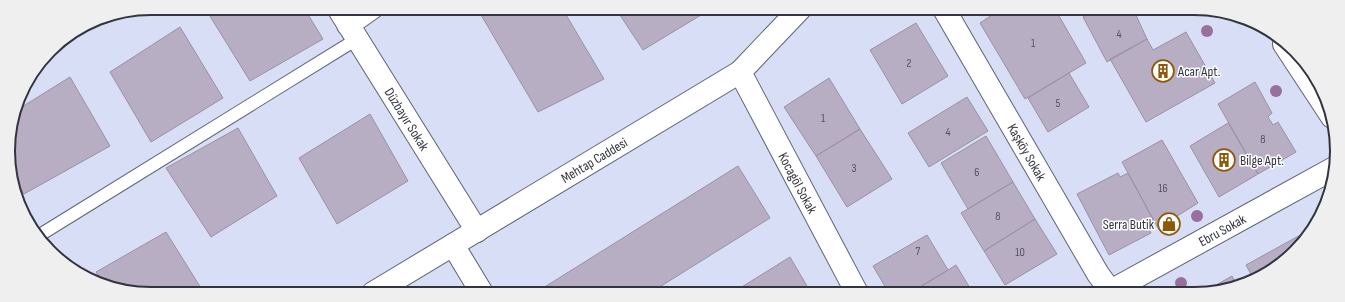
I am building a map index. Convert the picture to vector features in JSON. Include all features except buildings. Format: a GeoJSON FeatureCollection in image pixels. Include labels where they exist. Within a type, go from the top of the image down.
{"type":"FeatureCollection","features":[{"type":"Feature","properties":{"kind":"street"},"geometry":{"type":"LineString","coordinates":[[348,24],[362,15]]}},
{"type":"Feature","properties":{"kind":"street","name":"Mehtap Caddesi"},"geometry":{"type":"LineString","coordinates":[[383,287],[740,72],[794,15]]}},
{"type":"Feature","properties":{"kind":"street","name":"Kaşköy Sokak"},"geometry":{"type":"LineString","coordinates":[[947,15],[1107,287]]}},
{"type":"Feature","properties":{"kind":"street","name":"Düzbayır Sokak"},"geometry":{"type":"LineString","coordinates":[[348,24],[477,231]]}},
{"type":"Feature","properties":{"kind":"street"},"geometry":{"type":"LineString","coordinates":[[1294,60],[1319,98]]}},
{"type":"Feature","properties":{"kind":"street","name":"Kocagöl Sokak"},"geometry":{"type":"LineString","coordinates":[[740,72],[854,287]]}},
{"type":"Feature","properties":{"kind":"street","name":"Ebru Sokak"},"geometry":{"type":"LineString","coordinates":[[1119,287],[1329,171]]}},
{"type":"Feature","properties":{"kind":"street"},"geometry":{"type":"LineString","coordinates":[[453,245],[478,287]]}},
{"type":"Feature","properties":{"kind":"lane"},"geometry":{"type":"LineString","coordinates":[[44,233],[348,24]]}},
{"type":"Feature","properties":{"kind":"place","name":"Acar Apt."},"geometry":{"type":"Point","coordinates":[1163,71]}},
{"type":"Feature","properties":{"kind":"place","name":"Bilge Apt."},"geometry":{"type":"Point","coordinates":[1224,160]}},
{"type":"Feature","properties":{"kind":"place","name":"Serra Butik"},"geometry":{"type":"Point","coordinates":[1169,224]}}]}
